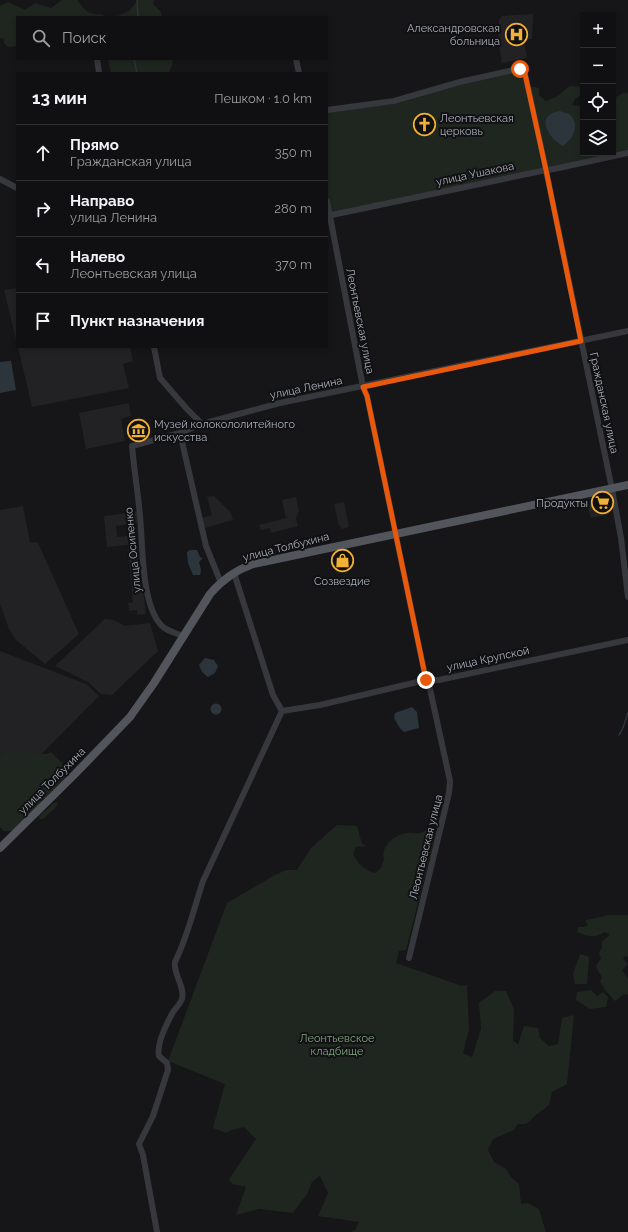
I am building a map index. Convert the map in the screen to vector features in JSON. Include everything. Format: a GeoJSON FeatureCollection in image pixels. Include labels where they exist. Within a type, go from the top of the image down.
{"type":"FeatureCollection","features":[{"type":"Feature","properties":{"kind":"main road","name":"улица Толбухина"},"geometry":{"type":"LineString","coordinates":[[0,848],[130,717],[154,683],[210,594],[234,573],[253,564],[628,485]]}},
{"type":"Feature","properties":{"kind":"street"},"geometry":{"type":"LineString","coordinates":[[97,60],[99,72]]}},
{"type":"Feature","properties":{"kind":"street"},"geometry":{"type":"LineString","coordinates":[[296,60],[299,72]]}},
{"type":"Feature","properties":{"kind":"street","name":"Гражданская улица"},"geometry":{"type":"LineString","coordinates":[[328,110],[394,101],[460,82],[518,69],[523,71],[525,74],[612,489],[621,538],[628,597]]}},
{"type":"Feature","properties":{"kind":"street","name":"улица Ушакова"},"geometry":{"type":"LineString","coordinates":[[328,215],[628,153]]}},
{"type":"Feature","properties":{"kind":"street"},"geometry":{"type":"LineString","coordinates":[[1,179],[16,187]]}},
{"type":"Feature","properties":{"kind":"street","name":"Леонтьевская улица"},"geometry":{"type":"LineString","coordinates":[[328,215],[363,387],[367,396],[426,680],[430,689],[450,781],[449,793],[409,958]]}},
{"type":"Feature","properties":{"kind":"street","name":"улица Ленина"},"geometry":{"type":"LineString","coordinates":[[132,446],[180,433],[202,424],[280,403],[628,331]]}},
{"type":"Feature","properties":{"kind":"street"},"geometry":{"type":"LineString","coordinates":[[154,348],[160,378],[202,424]]}},
{"type":"Feature","properties":{"kind":"street"},"geometry":{"type":"LineString","coordinates":[[180,433],[206,546],[221,583]]}},
{"type":"Feature","properties":{"kind":"street","name":"улица Осипенко"},"geometry":{"type":"LineString","coordinates":[[132,446],[140,515],[146,591],[160,625],[183,636]]}},
{"type":"Feature","properties":{"kind":"street"},"geometry":{"type":"LineString","coordinates":[[157,1232],[143,1155],[139,1144],[153,1116],[168,1070],[167,1063],[159,1056],[158,1045],[172,1013],[182,999],[181,985],[175,966],[192,920],[203,881],[282,711],[273,695],[234,573]]}},
{"type":"Feature","properties":{"kind":"street","name":"улица Крупской"},"geometry":{"type":"LineString","coordinates":[[282,711],[320,705],[426,680],[447,678],[628,640]]}},
{"type":"Feature","properties":{"kind":"shaded area","name":"Александровская больница"},"geometry":{"type":"Polygon","coordinates":[[[533,14],[532,39],[524,40],[527,58],[502,63],[499,44],[499,20],[502,16],[533,14]]]}},
{"type":"Feature","properties":{"kind":"shaded area"},"geometry":{"type":"Polygon","coordinates":[[[560,111],[571,116],[575,125],[574,133],[563,146],[553,138],[546,127],[547,117],[552,113],[560,111]]]}},
{"type":"Feature","properties":{"kind":"shaded area"},"geometry":{"type":"Polygon","coordinates":[[[16,288],[16,340],[4,290],[16,288]]]}},
{"type":"Feature","properties":{"kind":"shaded area"},"geometry":{"type":"Polygon","coordinates":[[[18,348],[130,348],[133,361],[123,364],[129,388],[32,407],[18,348]]]}},
{"type":"Feature","properties":{"kind":"shaded area"},"geometry":{"type":"Polygon","coordinates":[[[11,361],[16,390],[0,393],[0,362],[11,361]]]}},
{"type":"Feature","properties":{"kind":"shaded area"},"geometry":{"type":"Polygon","coordinates":[[[129,403],[131,416],[121,419],[125,441],[86,449],[79,413],[129,403]]]}},
{"type":"Feature","properties":{"kind":"shaded area"},"geometry":{"type":"Polygon","coordinates":[[[214,496],[231,513],[233,520],[205,528],[202,518],[212,515],[207,497],[214,496]]]}},
{"type":"Feature","properties":{"kind":"shaded area"},"geometry":{"type":"Polygon","coordinates":[[[296,497],[299,511],[296,518],[298,526],[271,533],[270,528],[261,530],[259,525],[286,518],[282,500],[296,497]]]}},
{"type":"Feature","properties":{"kind":"shaded area"},"geometry":{"type":"Polygon","coordinates":[[[608,500],[610,514],[591,518],[587,505],[608,500]]]}},
{"type":"Feature","properties":{"kind":"shaded area"},"geometry":{"type":"Polygon","coordinates":[[[344,502],[349,527],[342,529],[339,525],[334,504],[344,502]]]}},
{"type":"Feature","properties":{"kind":"shaded area"},"geometry":{"type":"Polygon","coordinates":[[[23,506],[30,542],[38,543],[79,634],[45,664],[16,640],[9,629],[0,604],[0,510],[23,506]]]}},
{"type":"Feature","properties":{"kind":"shaded area"},"geometry":{"type":"Polygon","coordinates":[[[137,512],[137,523],[116,526],[117,537],[136,535],[141,589],[143,589],[146,614],[137,615],[137,610],[129,611],[128,603],[133,602],[128,545],[107,547],[104,516],[137,512]]]}},
{"type":"Feature","properties":{"kind":"shaded area"},"geometry":{"type":"Polygon","coordinates":[[[190,550],[197,550],[202,558],[199,562],[201,570],[200,575],[193,575],[188,563],[187,552],[190,550]]]}},
{"type":"Feature","properties":{"kind":"shaded area"},"geometry":{"type":"Polygon","coordinates":[[[346,556],[349,570],[337,573],[334,559],[346,556]]]}},
{"type":"Feature","properties":{"kind":"shaded area"},"geometry":{"type":"Polygon","coordinates":[[[105,619],[114,620],[125,626],[150,623],[158,651],[112,695],[101,694],[88,682],[55,666],[105,619]]]}},
{"type":"Feature","properties":{"kind":"shaded area"},"geometry":{"type":"Polygon","coordinates":[[[0,651],[86,684],[99,696],[0,796],[0,651]]]}},
{"type":"Feature","properties":{"kind":"shaded area"},"geometry":{"type":"Polygon","coordinates":[[[205,658],[214,660],[218,666],[215,673],[208,677],[202,672],[199,665],[205,658]]]}},
{"type":"Feature","properties":{"kind":"shaded area"},"geometry":{"type":"Polygon","coordinates":[[[216,703],[220,705],[222,709],[220,713],[216,715],[212,713],[210,709],[212,705],[216,703]]]}},
{"type":"Feature","properties":{"kind":"shaded area"},"geometry":{"type":"Polygon","coordinates":[[[412,707],[417,712],[419,728],[404,732],[394,718],[395,713],[412,707]]]}},
{"type":"Feature","properties":{"kind":"green space"},"geometry":{"type":"Polygon","coordinates":[[[62,0],[77,0],[84,9],[89,12],[105,16],[16,16],[16,46],[8,47],[4,43],[4,39],[0,38],[0,6],[8,2],[25,10],[35,3],[51,8],[62,0]]]}},
{"type":"Feature","properties":{"kind":"green space"},"geometry":{"type":"Polygon","coordinates":[[[138,0],[154,0],[153,4],[161,12],[162,16],[117,16],[129,11],[138,0]]]}},
{"type":"Feature","properties":{"kind":"green space"},"geometry":{"type":"Polygon","coordinates":[[[108,60],[174,60],[169,72],[111,72],[108,60]]]}},
{"type":"Feature","properties":{"kind":"green space"},"geometry":{"type":"Polygon","coordinates":[[[515,72],[520,73],[523,78],[542,168],[335,212],[329,208],[328,112],[396,104],[461,85],[515,72]]]}},
{"type":"Feature","properties":{"kind":"green space"},"geometry":{"type":"Polygon","coordinates":[[[530,86],[539,88],[539,95],[546,101],[556,97],[570,86],[580,87],[580,96],[575,99],[572,105],[580,106],[580,156],[601,156],[548,167],[530,86]]]}},
{"type":"Feature","properties":{"kind":"green space"},"geometry":{"type":"Polygon","coordinates":[[[623,93],[628,93],[628,150],[616,153],[616,97],[623,93]]]}},
{"type":"Feature","properties":{"kind":"green space"},"geometry":{"type":"Polygon","coordinates":[[[5,751],[46,754],[51,752],[66,767],[65,777],[13,831],[4,831],[0,827],[0,757],[5,751]]]}},
{"type":"Feature","properties":{"kind":"green space"},"geometry":{"type":"Polygon","coordinates":[[[56,802],[58,804],[54,809],[43,819],[40,819],[39,816],[56,802]]]}},
{"type":"Feature","properties":{"kind":"green space","name":"Леонтьевское кладбище"},"geometry":{"type":"Polygon","coordinates":[[[337,825],[357,826],[362,844],[366,846],[356,847],[353,854],[362,866],[375,873],[381,868],[384,859],[384,850],[393,839],[402,834],[420,833],[432,827],[436,832],[406,950],[399,951],[396,963],[462,986],[467,985],[469,1030],[463,1053],[472,1057],[481,1029],[479,1003],[495,991],[506,991],[514,1009],[513,1040],[518,1045],[524,1026],[538,1028],[540,1038],[549,1046],[558,1044],[562,1018],[574,1015],[567,1084],[552,1092],[549,1105],[528,1123],[518,1124],[514,1130],[493,1139],[488,1150],[494,1162],[506,1169],[511,1177],[519,1184],[521,1204],[528,1203],[539,1209],[546,1232],[351,1232],[355,1230],[359,1222],[318,1216],[328,1193],[320,1176],[312,1182],[307,1194],[293,1213],[259,1209],[236,1215],[246,1187],[232,1184],[229,1179],[256,1139],[244,1127],[226,1133],[213,1128],[225,1084],[168,1061],[227,903],[273,876],[286,870],[297,870],[311,848],[337,825]]]}},
{"type":"Feature","properties":{"kind":"green space"},"geometry":{"type":"Polygon","coordinates":[[[609,915],[628,915],[628,957],[625,956],[623,958],[628,964],[622,970],[628,979],[628,995],[624,994],[615,1001],[600,982],[602,977],[596,966],[601,958],[599,953],[602,947],[602,942],[610,934],[604,932],[597,936],[590,936],[577,932],[578,927],[586,927],[588,924],[586,923],[586,920],[609,915]]]}},
{"type":"Feature","properties":{"kind":"green space"},"geometry":{"type":"Polygon","coordinates":[[[580,954],[589,957],[587,984],[575,984],[573,974],[580,954]]]}},
{"type":"Feature","properties":{"kind":"green space"},"geometry":{"type":"Polygon","coordinates":[[[591,990],[597,996],[603,992],[608,997],[606,1007],[590,1009],[576,1000],[577,992],[591,990]]]}},
{"type":"Feature","properties":{"kind":"waterway"},"geometry":{"type":"LineString","coordinates":[[137,0],[138,16]]}},
{"type":"Feature","properties":{"kind":"waterway"},"geometry":{"type":"LineString","coordinates":[[134,60],[137,72]]}},
{"type":"Feature","properties":{"kind":"waterway"},"geometry":{"type":"LineString","coordinates":[[619,735],[628,713]]}},
{"type":"Feature","properties":{"kind":"place","name":"Александровская больница"},"geometry":{"type":"Point","coordinates":[516,34]}},
{"type":"Feature","properties":{"kind":"place","name":"Леонтьевская церковь"},"geometry":{"type":"Point","coordinates":[424,124]}},
{"type":"Feature","properties":{"kind":"place","name":"Музей колокололитейного искусства"},"geometry":{"type":"Point","coordinates":[138,430]}},
{"type":"Feature","properties":{"kind":"place","name":"Продукты"},"geometry":{"type":"Point","coordinates":[603,503]}},
{"type":"Feature","properties":{"kind":"place","name":"Созвездие"},"geometry":{"type":"Point","coordinates":[342,561]}},
{"type":"Feature","properties":{"kind":"route"},"geometry":{"type":"LineString","coordinates":[[426,680],[367,396],[363,387],[581,341],[525,74],[520,69]]}}]}
